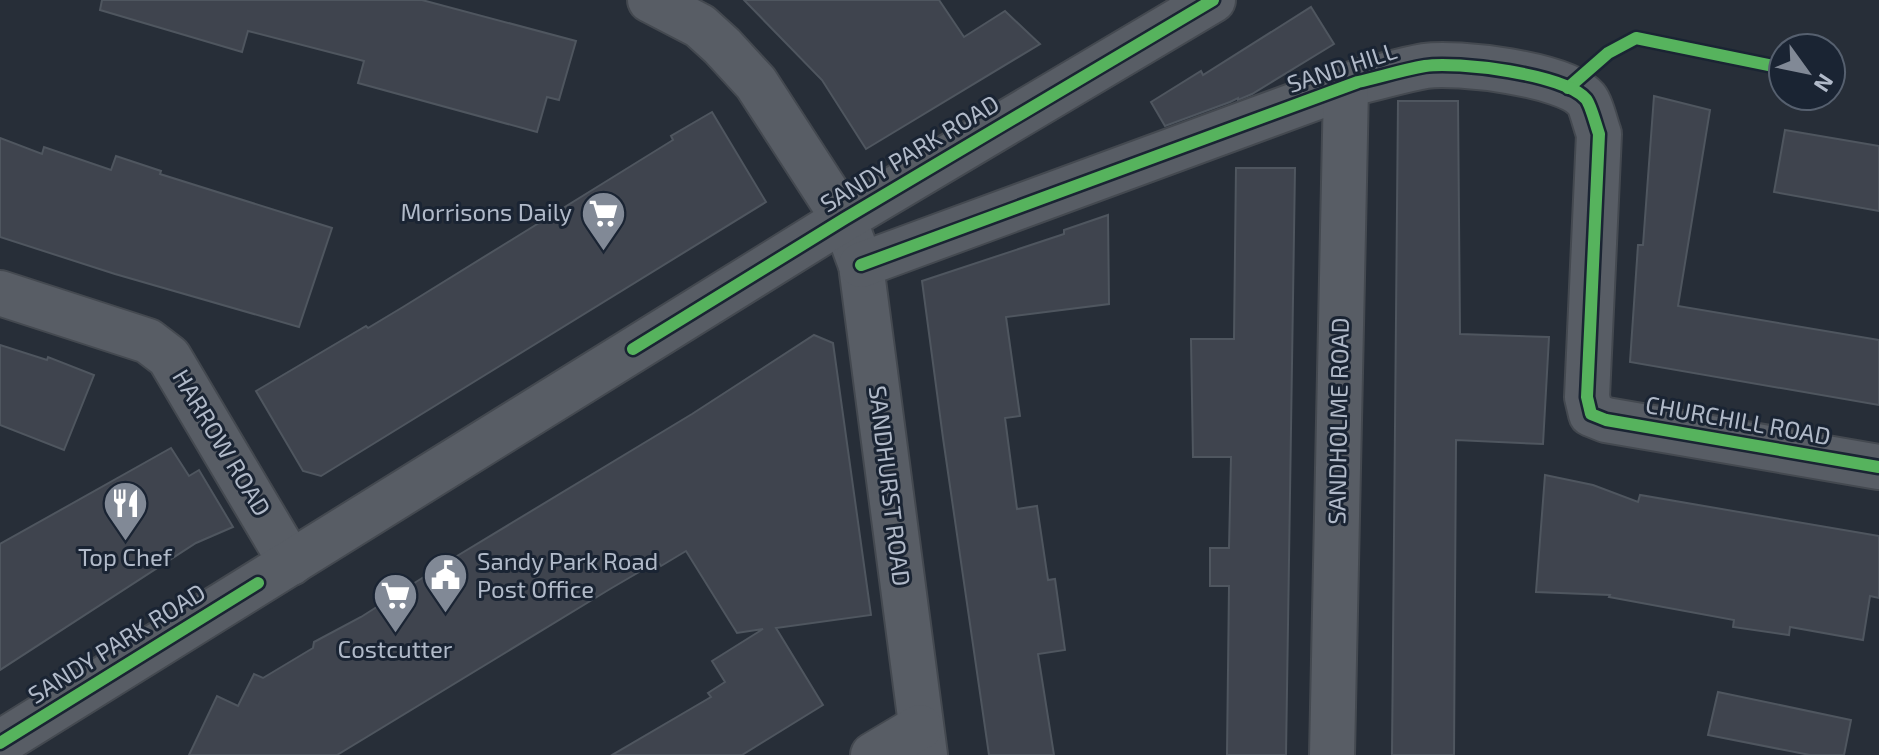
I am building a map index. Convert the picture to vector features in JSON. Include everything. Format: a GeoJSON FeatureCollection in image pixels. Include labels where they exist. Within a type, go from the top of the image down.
{"type":"FeatureCollection","features":[{"type":"Feature","properties":{"kind":"street","name":"SANDHURST ROAD"},"geometry":{"type":"LineString","coordinates":[[650,0],[700,26],[756,83],[844,219],[861,265],[922,741]]}},
{"type":"Feature","properties":{"kind":"street","name":"SANDY PARK ROAD"},"geometry":{"type":"LineString","coordinates":[[0,743],[844,219],[1213,0]]}},
{"type":"Feature","properties":{"kind":"street","name":"SAND HILL"},"geometry":{"type":"LineString","coordinates":[[861,265],[1358,82],[1427,65],[1484,67],[1537,76],[1587,99],[1599,134],[1587,397],[1591,414]]}},
{"type":"Feature","properties":{"kind":"street","name":"SANDHOLME ROAD"},"geometry":{"type":"LineString","coordinates":[[1332,755],[1346,87]]}},
{"type":"Feature","properties":{"kind":"street","name":"HARROW ROAD"},"geometry":{"type":"LineString","coordinates":[[0,293],[148,341],[169,357],[291,563]]}},
{"type":"Feature","properties":{"kind":"street","name":"CHURCHILL ROAD"},"geometry":{"type":"LineString","coordinates":[[1591,414],[1606,420],[1879,467]]}},
{"type":"Feature","properties":{"kind":"street"},"geometry":{"type":"LineString","coordinates":[[873,755],[922,741]]}},
{"type":"Feature","properties":{"kind":"building"},"geometry":{"type":"Polygon","coordinates":[[[102,0],[422,0],[576,41],[559,100],[547,97],[537,132],[358,83],[364,61],[248,31],[242,52],[100,10],[102,0]]]}},
{"type":"Feature","properties":{"kind":"building"},"geometry":{"type":"Polygon","coordinates":[[[744,0],[939,0],[964,37],[1005,11],[1040,44],[866,149],[822,80],[744,0]]]}},
{"type":"Feature","properties":{"kind":"building"},"geometry":{"type":"Polygon","coordinates":[[[1311,7],[1334,44],[1252,94],[1165,126],[1151,102],[1201,71],[1203,75],[1311,7]]]}},
{"type":"Feature","properties":{"kind":"building"},"geometry":{"type":"Polygon","coordinates":[[[1654,96],[1710,110],[1678,306],[1879,340],[1879,405],[1630,362],[1638,245],[1643,245],[1654,96]]]}},
{"type":"Feature","properties":{"kind":"building"},"geometry":{"type":"Polygon","coordinates":[[[1398,101],[1458,101],[1460,334],[1549,337],[1543,444],[1456,440],[1454,755],[1392,755],[1398,101]]]}},
{"type":"Feature","properties":{"kind":"building"},"geometry":{"type":"Polygon","coordinates":[[[712,112],[766,202],[321,476],[303,471],[256,391],[403,307],[673,140],[671,136],[712,112]]]}},
{"type":"Feature","properties":{"kind":"building"},"geometry":{"type":"Polygon","coordinates":[[[1785,130],[1879,146],[1879,211],[1774,192],[1785,130]]]}},
{"type":"Feature","properties":{"kind":"building"},"geometry":{"type":"Polygon","coordinates":[[[0,138],[42,154],[44,147],[111,170],[116,156],[161,171],[160,174],[332,228],[299,327],[0,237],[0,138]]]}},
{"type":"Feature","properties":{"kind":"building"},"geometry":{"type":"Polygon","coordinates":[[[1236,168],[1295,168],[1286,755],[1227,755],[1229,586],[1210,586],[1210,548],[1229,548],[1231,457],[1193,457],[1191,339],[1234,339],[1236,168]]]}},
{"type":"Feature","properties":{"kind":"building"},"geometry":{"type":"Polygon","coordinates":[[[1108,215],[1109,304],[1006,317],[1020,416],[1005,418],[1017,509],[1037,506],[1048,580],[1055,579],[1065,650],[1038,654],[1054,755],[989,755],[922,281],[1064,234],[1064,230],[1108,215]]]}},
{"type":"Feature","properties":{"kind":"building"},"geometry":{"type":"Polygon","coordinates":[[[814,335],[833,343],[871,615],[776,628],[823,705],[742,755],[612,755],[711,697],[708,693],[725,682],[712,661],[763,629],[737,633],[686,551],[661,566],[658,561],[610,589],[337,755],[189,755],[217,696],[238,706],[254,674],[263,678],[313,648],[314,642],[361,617],[692,414],[814,335]]]}},
{"type":"Feature","properties":{"kind":"building"},"geometry":{"type":"Polygon","coordinates":[[[0,345],[47,360],[48,357],[94,375],[64,450],[0,425],[0,345]]]}},
{"type":"Feature","properties":{"kind":"building"},"geometry":{"type":"Polygon","coordinates":[[[171,448],[189,476],[199,470],[233,527],[196,543],[0,670],[0,544],[171,448]]]}},
{"type":"Feature","properties":{"kind":"building"},"geometry":{"type":"Polygon","coordinates":[[[1545,475],[1593,485],[1638,502],[1640,495],[1879,536],[1879,598],[1870,596],[1863,640],[1790,627],[1789,635],[1733,627],[1734,620],[1610,595],[1536,592],[1545,475]]]}},
{"type":"Feature","properties":{"kind":"building"},"geometry":{"type":"Polygon","coordinates":[[[1718,692],[1851,720],[1844,755],[1810,755],[1708,735],[1718,692]]]}},
{"type":"Feature","properties":{"kind":"cycle path"},"geometry":{"type":"LineString","coordinates":[[633,349],[844,219],[1213,0]]}},
{"type":"Feature","properties":{"kind":"cycle path"},"geometry":{"type":"LineString","coordinates":[[1568,88],[1608,53],[1636,38],[1767,65]]}},
{"type":"Feature","properties":{"kind":"cycle path"},"geometry":{"type":"LineString","coordinates":[[861,265],[1358,82],[1425,66],[1509,71],[1574,90],[1588,102],[1599,134],[1587,397],[1591,414],[1606,420],[1879,467]]}},
{"type":"Feature","properties":{"kind":"cycle path"},"geometry":{"type":"LineString","coordinates":[[0,743],[258,583]]}},
{"type":"Feature","properties":{"kind":"place","name":"Morrisons Daily"},"geometry":{"type":"Point","coordinates":[603,252]}},
{"type":"Feature","properties":{"kind":"place","name":"Top Chef"},"geometry":{"type":"Point","coordinates":[125,543]}},
{"type":"Feature","properties":{"kind":"place","name":"Sandy Park Road Post Office"},"geometry":{"type":"Point","coordinates":[446,615]}},
{"type":"Feature","properties":{"kind":"place","name":"Costcutter"},"geometry":{"type":"Point","coordinates":[395,635]}}]}
